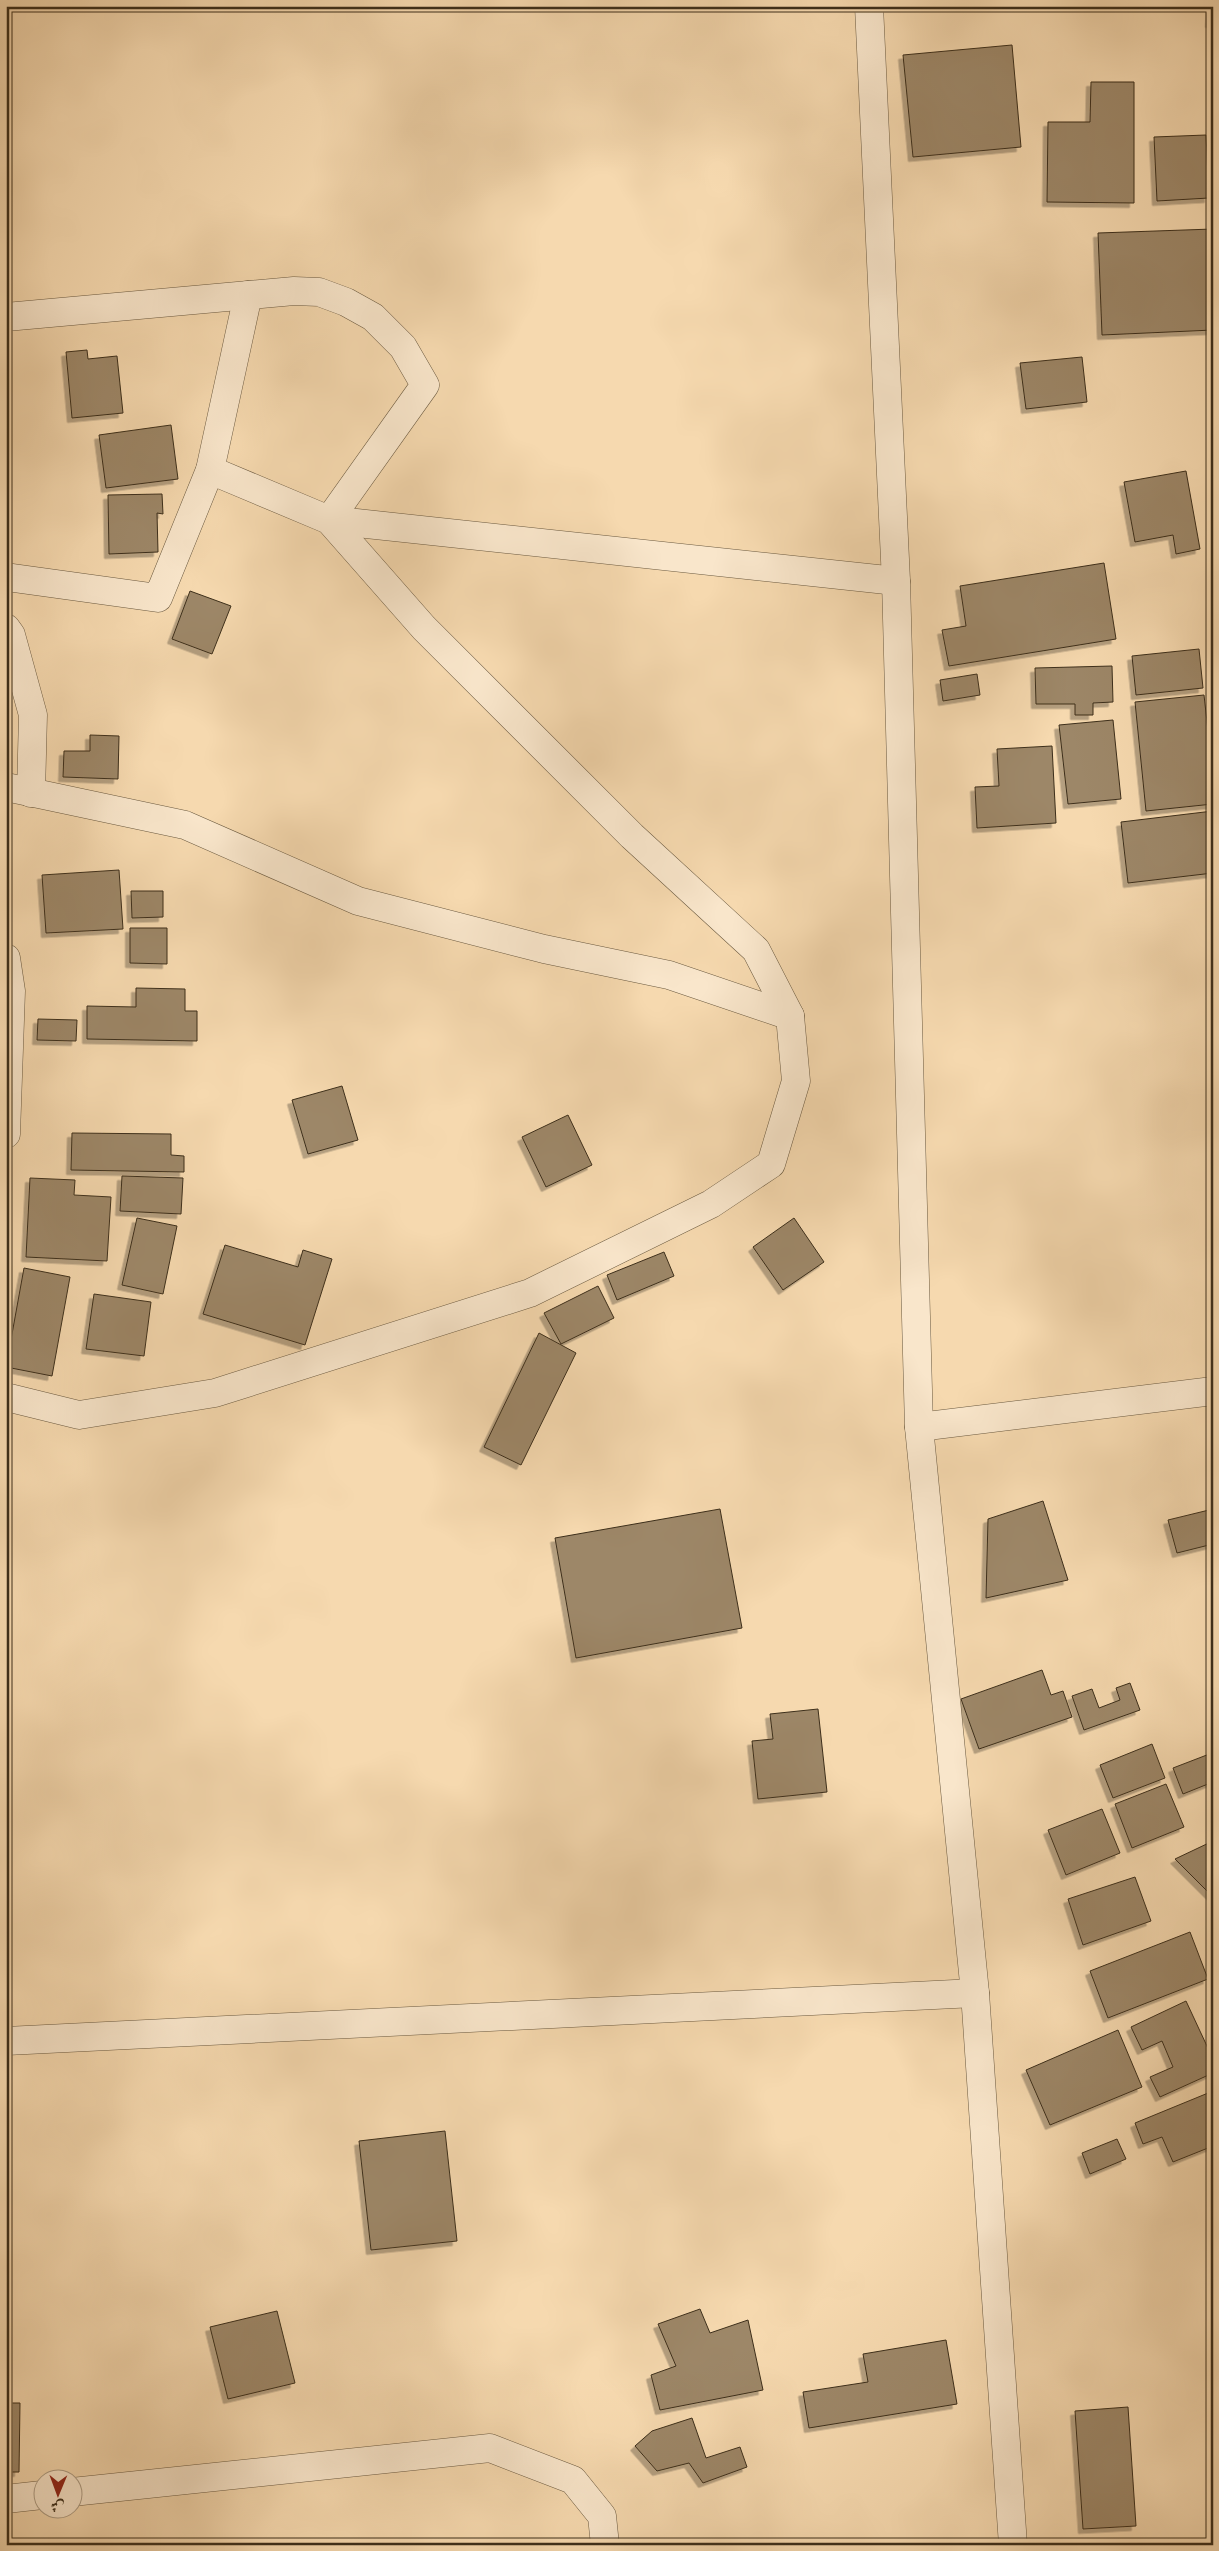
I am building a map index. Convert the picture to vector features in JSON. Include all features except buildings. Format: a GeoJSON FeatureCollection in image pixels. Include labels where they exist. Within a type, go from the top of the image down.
{"type":"FeatureCollection","features":[{"type":"Feature","properties":{"kind":"street"},"geometry":{"type":"LineString","coordinates":[[868,6],[896,581],[919,1427],[975,1994],[1013,2545]]}},
{"type":"Feature","properties":{"kind":"street"},"geometry":{"type":"LineString","coordinates":[[6,318],[248,295],[319,292],[346,302],[373,316],[403,347],[425,385],[329,520]]}},
{"type":"Feature","properties":{"kind":"street"},"geometry":{"type":"LineString","coordinates":[[6,577],[158,598],[210,470],[248,295]]}},
{"type":"Feature","properties":{"kind":"street"},"geometry":{"type":"LineString","coordinates":[[210,470],[329,520],[896,581]]}},
{"type":"Feature","properties":{"kind":"street"},"geometry":{"type":"LineString","coordinates":[[6,1397],[80,1415],[215,1393],[530,1293],[711,1204],[771,1164],[796,1080],[790,1016],[756,950],[632,836],[424,628],[329,520]]}},
{"type":"Feature","properties":{"kind":"street"},"geometry":{"type":"LineString","coordinates":[[6,628],[11,635],[32,715],[19,790],[185,825],[358,901],[544,949],[669,975],[790,1016]]}},
{"type":"Feature","properties":{"kind":"street"},"geometry":{"type":"LineString","coordinates":[[6,958],[11,991],[6,1134]]}},
{"type":"Feature","properties":{"kind":"street"},"geometry":{"type":"LineString","coordinates":[[919,1427],[1213,1391]]}},
{"type":"Feature","properties":{"kind":"street"},"geometry":{"type":"LineString","coordinates":[[6,2041],[975,1994]]}},
{"type":"Feature","properties":{"kind":"street"},"geometry":{"type":"LineString","coordinates":[[82,2491],[490,2448],[574,2480],[602,2516],[605,2545]]}},
{"type":"Feature","properties":{"kind":"street"},"geometry":{"type":"LineString","coordinates":[[6,2499],[32,2496]]}}]}
